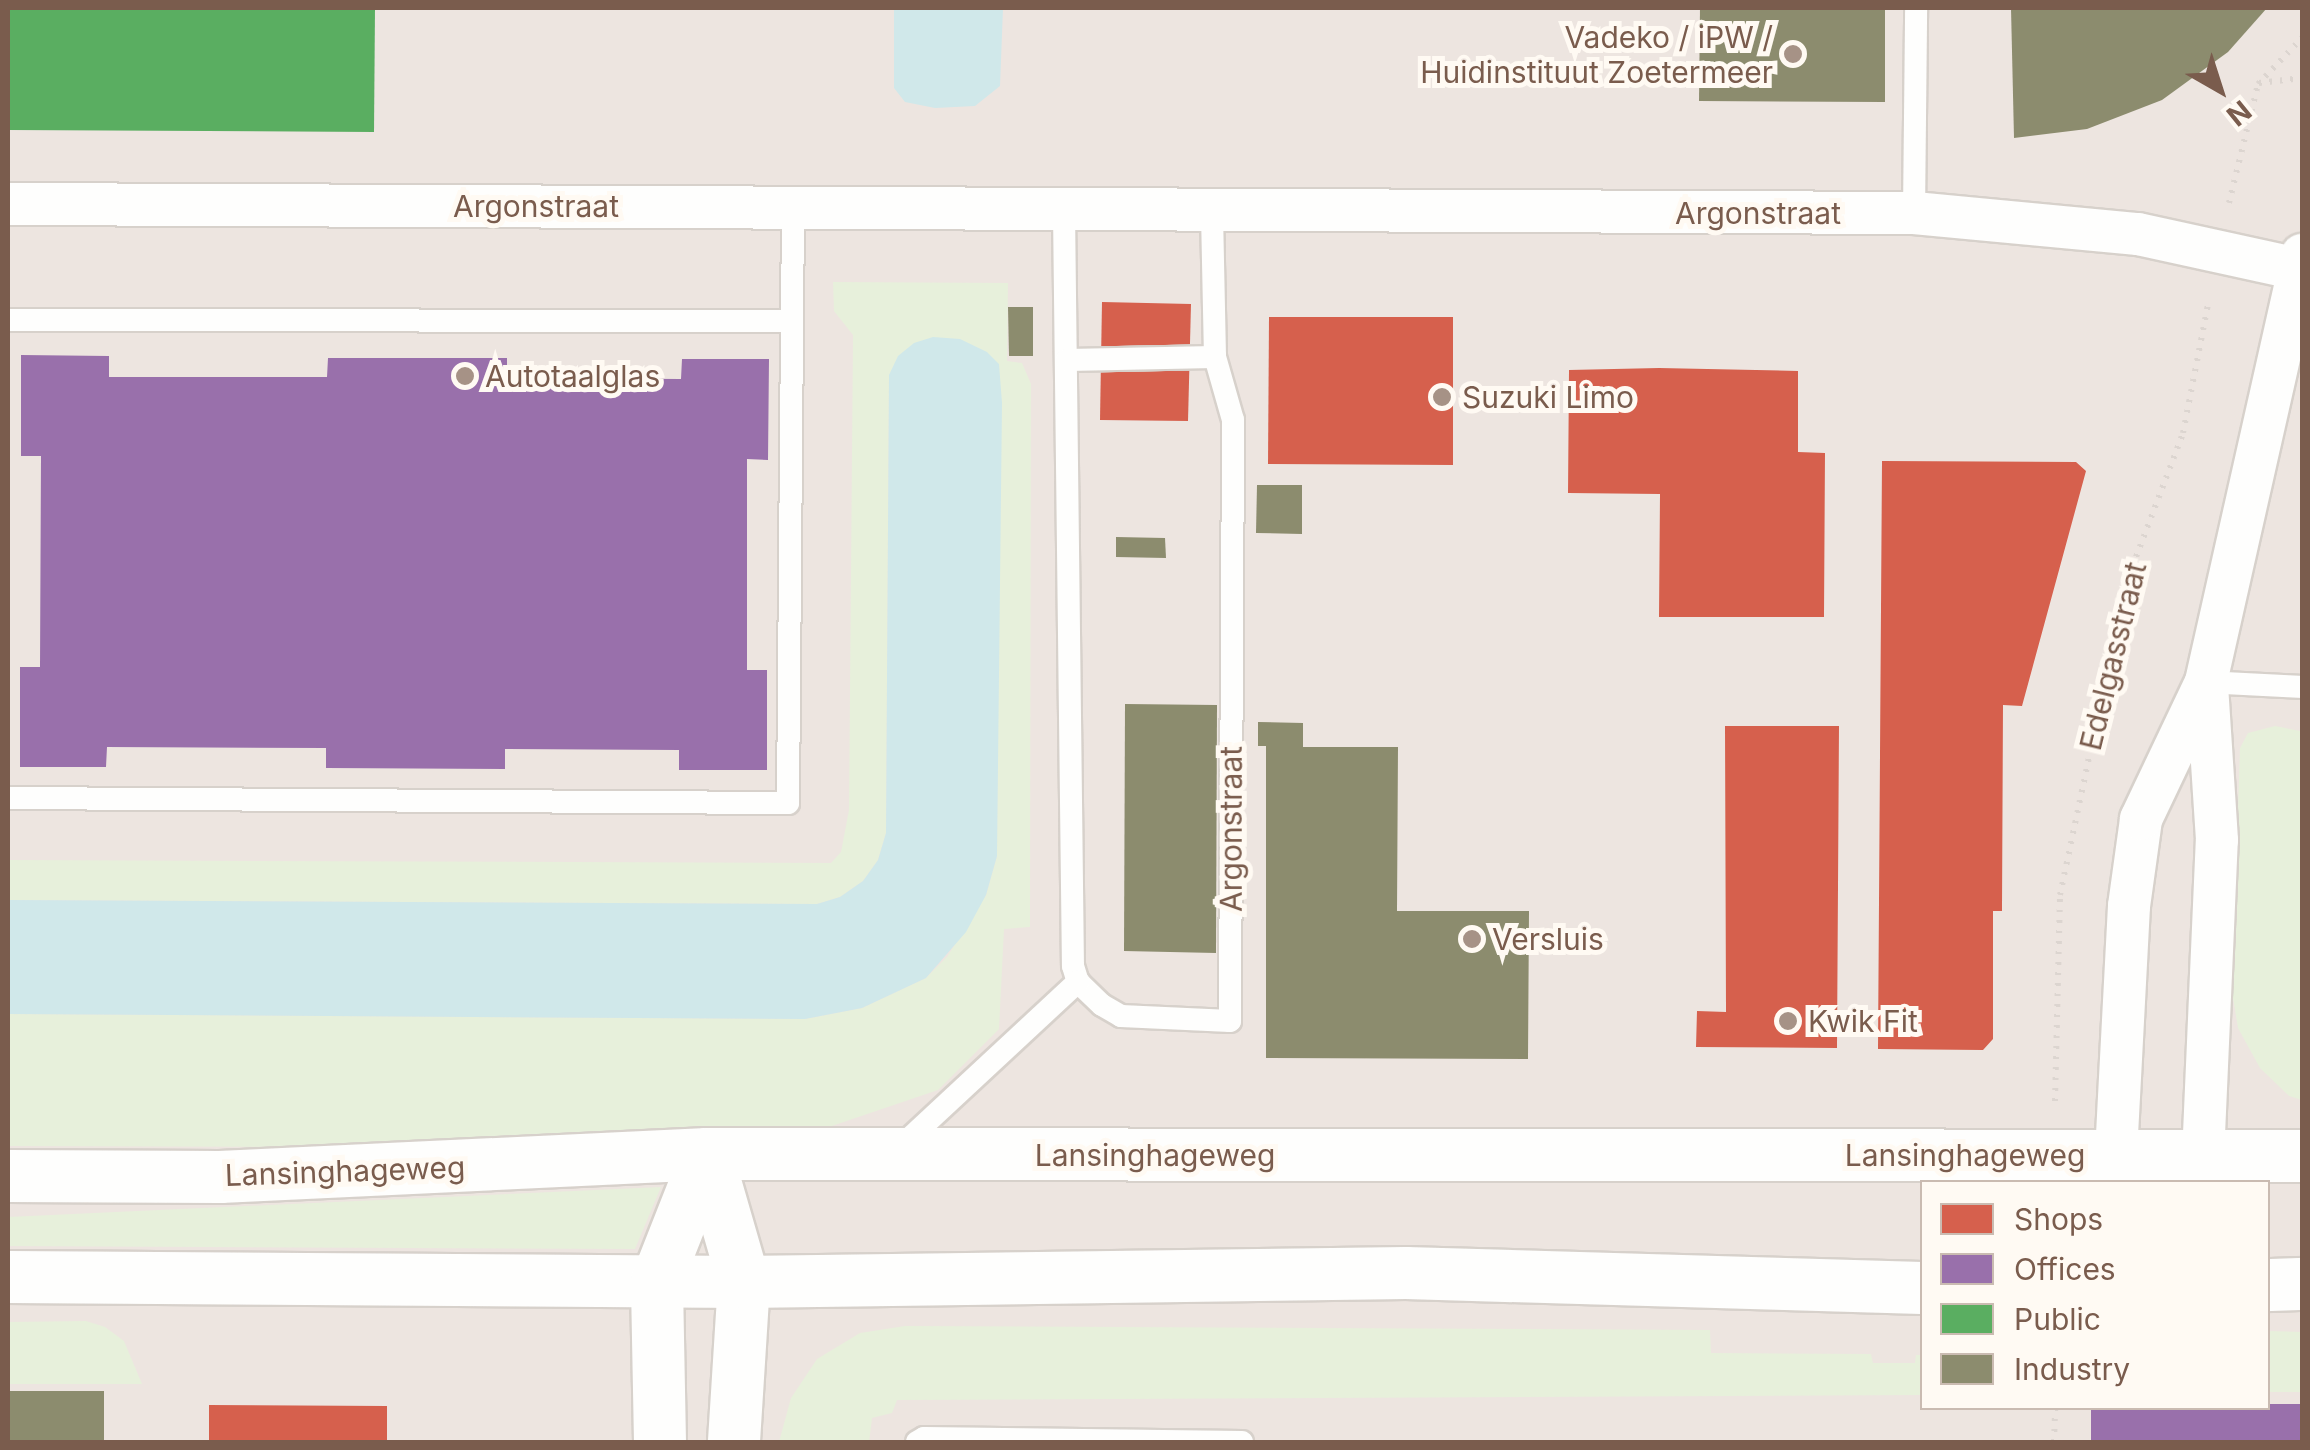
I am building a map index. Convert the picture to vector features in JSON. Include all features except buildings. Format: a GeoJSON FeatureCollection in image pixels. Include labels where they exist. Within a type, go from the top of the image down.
{"type":"FeatureCollection","features":[{"type":"Feature","properties":{"kind":"street","name":"Argonstraat"},"geometry":{"type":"LineString","coordinates":[[8,204],[1914,213],[2138,234],[2217,254],[2301,262]]}},
{"type":"Feature","properties":{"kind":"street"},"geometry":{"type":"LineString","coordinates":[[2120,1168],[2129,906],[2140,819],[2206,682],[2301,262]]}},
{"type":"Feature","properties":{"kind":"street"},"geometry":{"type":"LineString","coordinates":[[2198,1170],[2217,840],[2206,682]]}},
{"type":"Feature","properties":{"kind":"street"},"geometry":{"type":"LineString","coordinates":[[660,1442],[657,1282],[706,1154]]}},
{"type":"Feature","properties":{"kind":"street"},"geometry":{"type":"LineString","coordinates":[[706,1154],[744,1282],[734,1442]]}},
{"type":"Feature","properties":{"kind":"street","name":"Lansinghageweg"},"geometry":{"type":"LineString","coordinates":[[8,1176],[220,1177],[706,1154],[2055,1155],[2120,1168],[2198,1170],[2302,1156]]}},
{"type":"Feature","properties":{"kind":"street"},"geometry":{"type":"LineString","coordinates":[[8,1277],[744,1282],[1406,1273],[1920,1288]]}},
{"type":"Feature","properties":{"kind":"street"},"geometry":{"type":"LineString","coordinates":[[2270,1285],[2302,1284]]}},
{"type":"Feature","properties":{"kind":"lane"},"geometry":{"type":"LineString","coordinates":[[1914,213],[1916,8]]}},
{"type":"Feature","properties":{"kind":"lane"},"geometry":{"type":"LineString","coordinates":[[8,798],[788,803],[792,320],[807,208]]}},
{"type":"Feature","properties":{"kind":"lane","name":"Argonstraat"},"geometry":{"type":"LineString","coordinates":[[1078,982],[1102,1005],[1121,1016],[1230,1020],[1233,420],[1216,356],[1212,210]]}},
{"type":"Feature","properties":{"kind":"lane"},"geometry":{"type":"LineString","coordinates":[[892,1154],[1078,982],[1073,966],[1064,211]]}},
{"type":"Feature","properties":{"kind":"lane"},"geometry":{"type":"LineString","coordinates":[[8,320],[792,320]]}},
{"type":"Feature","properties":{"kind":"lane"},"geometry":{"type":"LineString","coordinates":[[1067,360],[1216,356]]}},
{"type":"Feature","properties":{"kind":"lane"},"geometry":{"type":"LineString","coordinates":[[2206,682],[2302,687]]}},
{"type":"Feature","properties":{"kind":"lane"},"geometry":{"type":"LineString","coordinates":[[918,1442],[924,1438],[1242,1442]]}},
{"type":"Feature","properties":{"kind":"path"},"geometry":{"type":"LineString","coordinates":[[2258,84],[2302,38]]}},
{"type":"Feature","properties":{"kind":"path"},"geometry":{"type":"LineString","coordinates":[[2258,84],[2302,78]]}},
{"type":"Feature","properties":{"kind":"path","name":"Edelgasstraat"},"geometry":{"type":"LineString","coordinates":[[2055,1155],[2060,896],[2125,586],[2183,432],[2217,254],[2258,84]]}},
{"type":"Feature","properties":{"kind":"path"},"geometry":{"type":"LineString","coordinates":[[2054,1442],[2055,1410]]}},
{"type":"Feature","properties":{"kind":"shaded area"},"geometry":{"type":"Polygon","coordinates":[[[8,8],[2302,8],[2302,1442],[8,1442],[8,8]]]}},
{"type":"Feature","properties":{"kind":"green space"},"geometry":{"type":"Polygon","coordinates":[[[833,282],[1008,283],[1007,361],[1022,363],[1031,384],[1030,927],[1004,929],[999,1029],[938,1090],[823,1129],[341,1147],[8,1146],[8,1014],[805,1019],[862,1008],[926,978],[947,957],[986,895],[997,856],[999,364],[889,375],[886,833],[878,860],[863,881],[840,897],[817,904],[8,900],[8,860],[831,863],[841,852],[849,810],[853,335],[834,311],[833,282]]]}},
{"type":"Feature","properties":{"kind":"green space"},"geometry":{"type":"Polygon","coordinates":[[[2275,726],[2300,731],[2302,1100],[2289,1096],[2260,1068],[2238,1028],[2232,992],[2240,748],[2248,733],[2275,726]]]}},
{"type":"Feature","properties":{"kind":"green space"},"geometry":{"type":"Polygon","coordinates":[[[661,1187],[635,1249],[8,1246],[8,1217],[661,1187]]]}},
{"type":"Feature","properties":{"kind":"green space"},"geometry":{"type":"Polygon","coordinates":[[[86,1321],[105,1327],[124,1341],[142,1384],[8,1384],[8,1322],[86,1321]]]}},
{"type":"Feature","properties":{"kind":"green space"},"geometry":{"type":"Polygon","coordinates":[[[905,1326],[1710,1330],[1711,1353],[1871,1354],[1873,1363],[1915,1363],[1916,1355],[1920,1355],[1920,1395],[897,1400],[892,1413],[872,1418],[869,1442],[779,1442],[791,1398],[817,1359],[860,1333],[905,1326]]]}},
{"type":"Feature","properties":{"kind":"green space"},"geometry":{"type":"Polygon","coordinates":[[[2270,1331],[2302,1332],[2302,1392],[2270,1392],[2270,1331]]]}},
{"type":"Feature","properties":{"kind":"water"},"geometry":{"type":"Polygon","coordinates":[[[894,8],[1003,8],[1000,86],[975,106],[935,108],[905,102],[894,88],[894,8]]]}},
{"type":"Feature","properties":{"kind":"water"},"geometry":{"type":"Polygon","coordinates":[[[933,337],[960,339],[987,352],[999,364],[1002,403],[997,856],[986,895],[966,932],[926,978],[862,1008],[805,1019],[8,1014],[8,900],[817,904],[840,897],[863,881],[878,860],[886,833],[889,375],[898,356],[914,343],[933,337]]]}},
{"type":"Feature","properties":{"kind":"place","name":"Vadeko / iPW / Huidinstituut Zoetermeer"},"geometry":{"type":"Point","coordinates":[1793,54]}},
{"type":"Feature","properties":{"kind":"place","name":"Autotaalglas"},"geometry":{"type":"Point","coordinates":[465,376]}},
{"type":"Feature","properties":{"kind":"place","name":"Suzuki Limo"},"geometry":{"type":"Point","coordinates":[1442,397]}},
{"type":"Feature","properties":{"kind":"place","name":"Versluis"},"geometry":{"type":"Point","coordinates":[1472,939]}},
{"type":"Feature","properties":{"kind":"place","name":"Kwik Fit"},"geometry":{"type":"Point","coordinates":[1788,1021]}}]}
